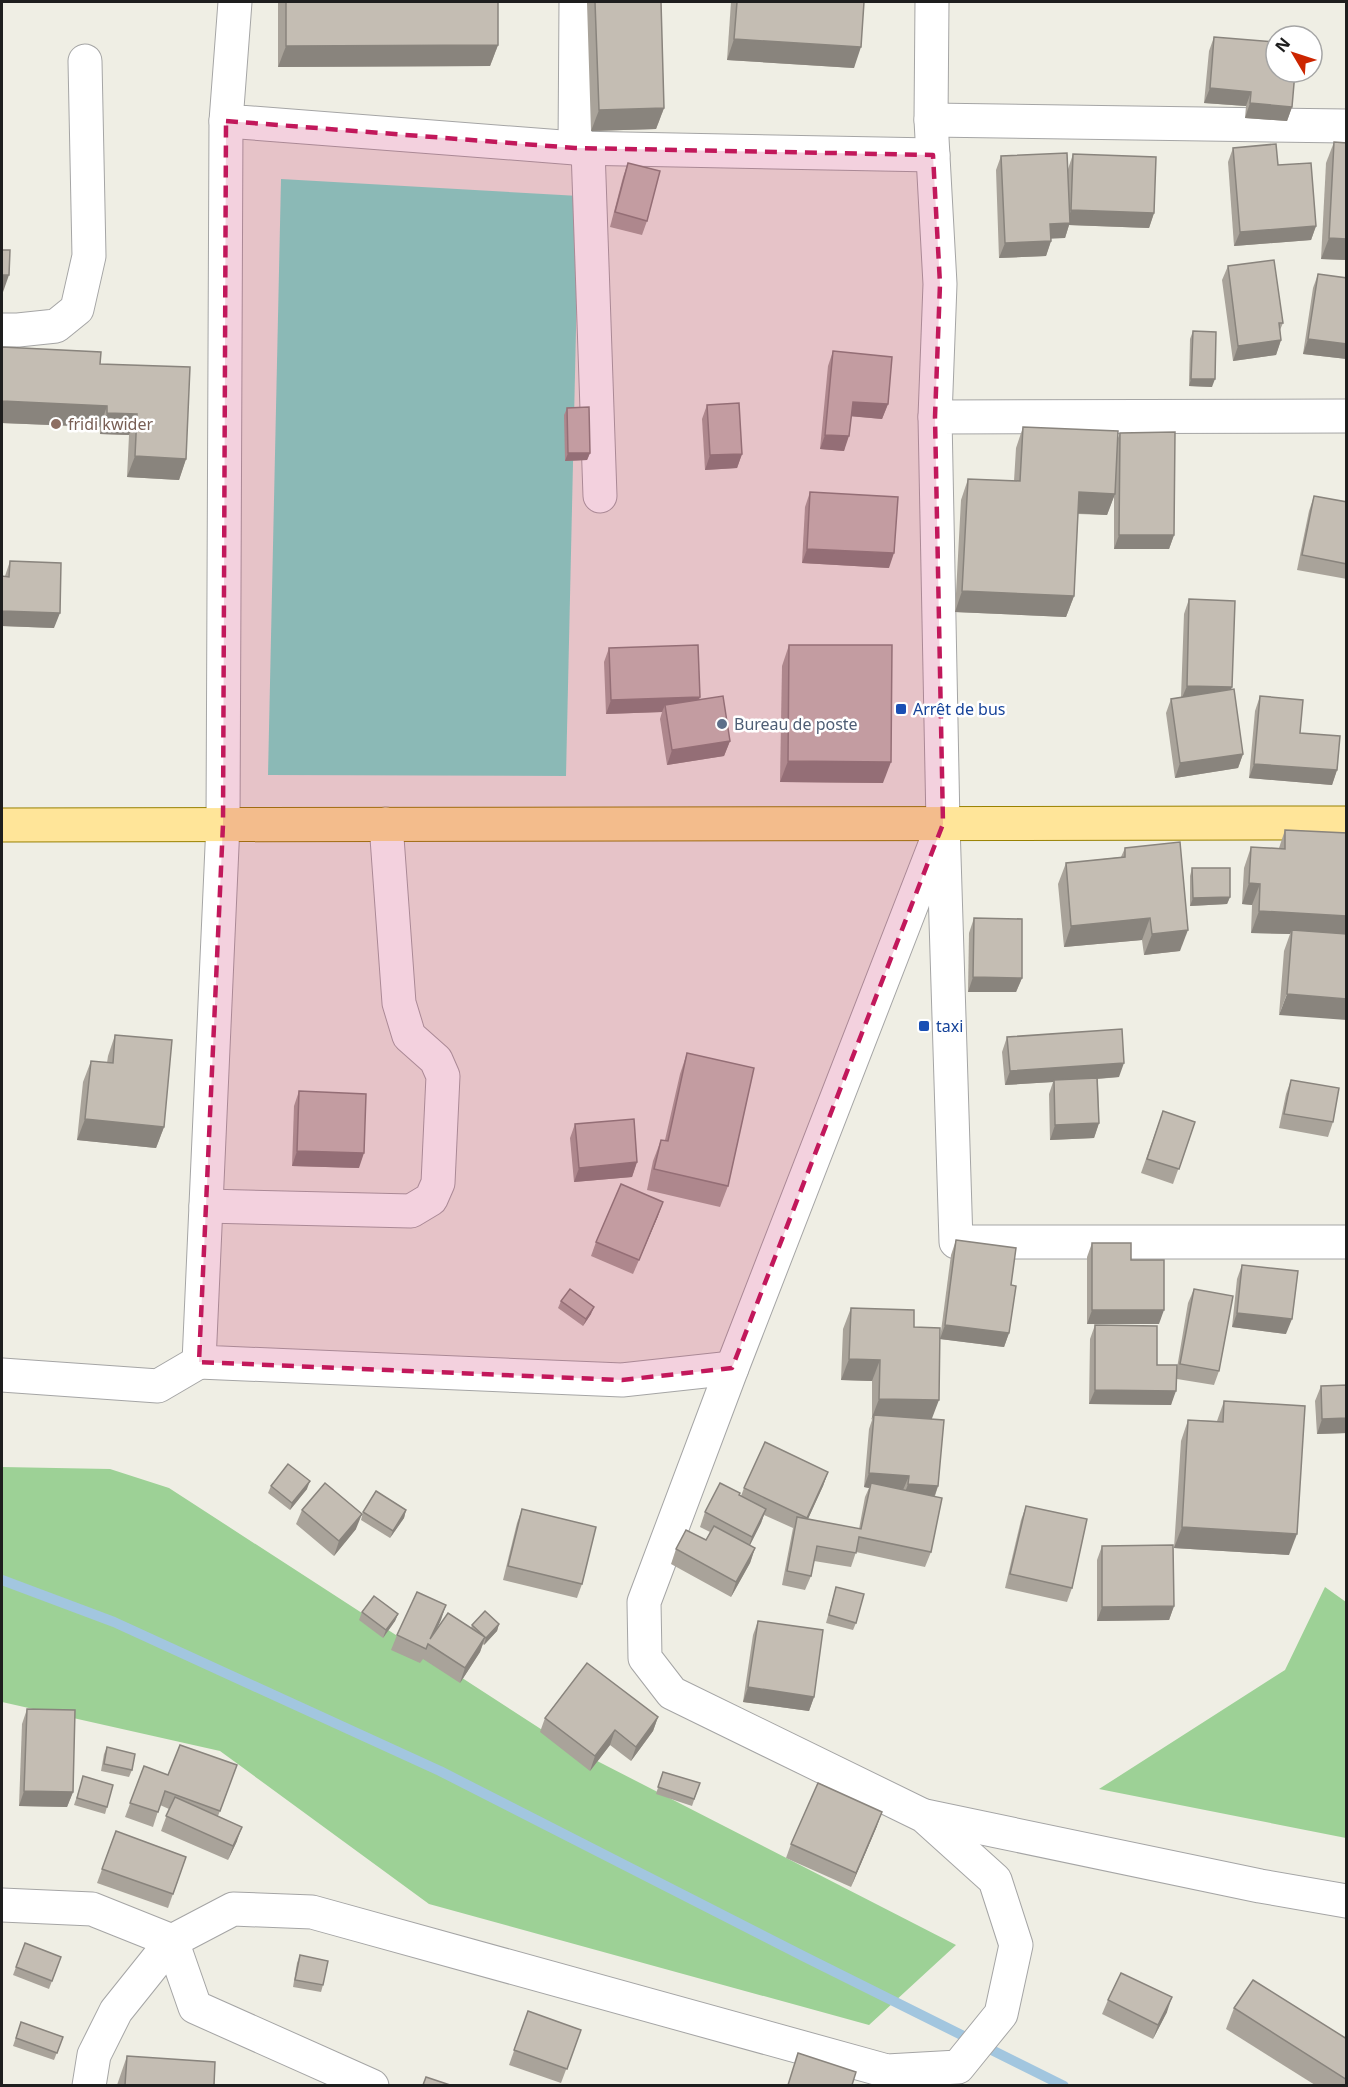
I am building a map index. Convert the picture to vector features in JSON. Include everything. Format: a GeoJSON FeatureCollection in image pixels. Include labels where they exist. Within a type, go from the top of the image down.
{"type":"FeatureCollection","features":[{"type":"Feature","properties":{"kind":"main road"},"geometry":{"type":"LineString","coordinates":[[2,825],[1347,823]]}},
{"type":"Feature","properties":{"kind":"street"},"geometry":{"type":"LineString","coordinates":[[199,1362],[223,824],[226,121],[235,2]]}},
{"type":"Feature","properties":{"kind":"street"},"geometry":{"type":"LineString","coordinates":[[576,2],[600,496]]}},
{"type":"Feature","properties":{"kind":"street"},"geometry":{"type":"LineString","coordinates":[[932,2],[931,120],[940,284],[935,417],[943,824],[956,1242],[1347,1242]]}},
{"type":"Feature","properties":{"kind":"street"},"geometry":{"type":"LineString","coordinates":[[2,330],[56,326],[77,309],[89,256],[85,61]]}},
{"type":"Feature","properties":{"kind":"street"},"geometry":{"type":"LineString","coordinates":[[931,120],[1347,126]]}},
{"type":"Feature","properties":{"kind":"street"},"geometry":{"type":"LineString","coordinates":[[226,121],[582,148],[933,155]]}},
{"type":"Feature","properties":{"kind":"street"},"geometry":{"type":"LineString","coordinates":[[935,417],[1347,416]]}},
{"type":"Feature","properties":{"kind":"street"},"geometry":{"type":"LineString","coordinates":[[206,1206],[411,1210],[431,1199],[438,1183],[443,1076],[436,1060],[409,1036],[399,1004],[386,824]]}},
{"type":"Feature","properties":{"kind":"street"},"geometry":{"type":"LineString","coordinates":[[943,824],[732,1368],[644,1602],[645,1658],[672,1693],[924,1816],[1260,1886],[1347,1901]]}},
{"type":"Feature","properties":{"kind":"street"},"geometry":{"type":"LineString","coordinates":[[2,1375],[158,1386],[199,1362],[622,1380],[732,1368]]}},
{"type":"Feature","properties":{"kind":"street"},"geometry":{"type":"LineString","coordinates":[[89,2085],[94,2055],[116,2011],[172,1941],[233,1909],[312,1912],[887,2071],[958,2067],[1001,2014],[1016,1945],[995,1880],[924,1816]]}},
{"type":"Feature","properties":{"kind":"street"},"geometry":{"type":"LineString","coordinates":[[2,1905],[92,1909],[172,1941],[195,2007],[372,2085]]}},
{"type":"Feature","properties":{"kind":"highlighted area"},"geometry":{"type":"Polygon","coordinates":[[[226,121],[575,148],[933,155],[940,284],[935,417],[943,824],[732,1368],[622,1380],[199,1362],[223,824],[226,121]]]}},
{"type":"Feature","properties":{"kind":"green space"},"geometry":{"type":"Polygon","coordinates":[[[2,1467],[110,1469],[169,1488],[564,1744],[956,1945],[869,2025],[429,1904],[220,1751],[2,1702],[2,1467]]]}},
{"type":"Feature","properties":{"kind":"green space"},"geometry":{"type":"Polygon","coordinates":[[[1325,1587],[1346,1602],[1346,1838],[1099,1789],[1285,1670],[1325,1587]]]}},
{"type":"Feature","properties":{"kind":"shaded area"},"geometry":{"type":"Polygon","coordinates":[[[281,179],[579,196],[566,776],[268,775],[281,179]]]}},
{"type":"Feature","properties":{"kind":"building"},"geometry":{"type":"Polygon","coordinates":[[[286,2],[498,2],[498,45],[286,46],[286,2]]]}},
{"type":"Feature","properties":{"kind":"building"},"geometry":{"type":"Polygon","coordinates":[[[595,2],[661,2],[664,108],[599,110],[595,2]]]}},
{"type":"Feature","properties":{"kind":"building"},"geometry":{"type":"Polygon","coordinates":[[[737,2],[864,2],[861,47],[734,39],[737,2]]]}},
{"type":"Feature","properties":{"kind":"building"},"geometry":{"type":"Polygon","coordinates":[[[1214,37],[1264,41],[1264,84],[1294,84],[1292,107],[1250,103],[1251,92],[1210,88],[1214,37]]]}},
{"type":"Feature","properties":{"kind":"building"},"geometry":{"type":"Polygon","coordinates":[[[1334,142],[1347,143],[1347,239],[1329,238],[1334,142]]]}},
{"type":"Feature","properties":{"kind":"building"},"geometry":{"type":"Polygon","coordinates":[[[1276,144],[1278,165],[1311,163],[1316,226],[1240,232],[1233,148],[1276,144]]]}},
{"type":"Feature","properties":{"kind":"building"},"geometry":{"type":"Polygon","coordinates":[[[1067,153],[1070,223],[1050,224],[1051,241],[1005,243],[1001,156],[1067,153]]]}},
{"type":"Feature","properties":{"kind":"building"},"geometry":{"type":"Polygon","coordinates":[[[1073,154],[1156,157],[1154,213],[1071,210],[1073,154]]]}},
{"type":"Feature","properties":{"kind":"building"},"geometry":{"type":"Polygon","coordinates":[[[628,163],[660,171],[647,221],[615,212],[628,163]]]}},
{"type":"Feature","properties":{"kind":"building"},"geometry":{"type":"Polygon","coordinates":[[[2,250],[10,250],[9,275],[2,275],[2,250]]]}},
{"type":"Feature","properties":{"kind":"building"},"geometry":{"type":"Polygon","coordinates":[[[1274,260],[1283,323],[1279,323],[1281,340],[1238,346],[1228,266],[1274,260]]]}},
{"type":"Feature","properties":{"kind":"building"},"geometry":{"type":"Polygon","coordinates":[[[1318,274],[1347,278],[1347,344],[1308,339],[1318,274]]]}},
{"type":"Feature","properties":{"kind":"building"},"geometry":{"type":"Polygon","coordinates":[[[1193,331],[1216,332],[1215,379],[1191,379],[1193,331]]]}},
{"type":"Feature","properties":{"kind":"building"},"geometry":{"type":"Polygon","coordinates":[[[2,347],[101,352],[100,364],[190,367],[186,459],[135,456],[137,414],[107,413],[107,406],[2,401],[2,347]]]}},
{"type":"Feature","properties":{"kind":"building"},"geometry":{"type":"Polygon","coordinates":[[[833,351],[892,357],[888,404],[853,402],[849,436],[825,435],[833,351]]]}},
{"type":"Feature","properties":{"kind":"building"},"geometry":{"type":"Polygon","coordinates":[[[739,403],[742,454],[710,455],[707,405],[739,403]]]}},
{"type":"Feature","properties":{"kind":"building"},"geometry":{"type":"Polygon","coordinates":[[[589,407],[590,453],[568,453],[567,408],[589,407]]]}},
{"type":"Feature","properties":{"kind":"building"},"geometry":{"type":"Polygon","coordinates":[[[1023,427],[1118,431],[1115,494],[1079,492],[1074,596],[962,591],[968,479],[1020,481],[1023,427]]]}},
{"type":"Feature","properties":{"kind":"building"},"geometry":{"type":"Polygon","coordinates":[[[1175,432],[1174,535],[1119,535],[1120,433],[1175,432]]]}},
{"type":"Feature","properties":{"kind":"building"},"geometry":{"type":"Polygon","coordinates":[[[810,492],[898,497],[894,553],[807,549],[810,492]]]}},
{"type":"Feature","properties":{"kind":"building"},"geometry":{"type":"Polygon","coordinates":[[[1314,496],[1347,502],[1347,564],[1302,555],[1314,496]]]}},
{"type":"Feature","properties":{"kind":"building"},"geometry":{"type":"Polygon","coordinates":[[[10,561],[61,563],[60,613],[2,611],[2,576],[9,577],[10,561]]]}},
{"type":"Feature","properties":{"kind":"building"},"geometry":{"type":"Polygon","coordinates":[[[1189,599],[1235,601],[1232,687],[1187,686],[1189,599]]]}},
{"type":"Feature","properties":{"kind":"building"},"geometry":{"type":"Polygon","coordinates":[[[698,645],[700,697],[611,700],[609,648],[698,645]]]}},
{"type":"Feature","properties":{"kind":"building"},"geometry":{"type":"Polygon","coordinates":[[[789,645],[892,645],[891,762],[788,761],[789,645]]]}},
{"type":"Feature","properties":{"kind":"building"},"geometry":{"type":"Polygon","coordinates":[[[1234,689],[1243,754],[1180,763],[1171,699],[1234,689]]]}},
{"type":"Feature","properties":{"kind":"building"},"geometry":{"type":"Polygon","coordinates":[[[723,696],[730,741],[672,750],[665,705],[723,696]]]}},
{"type":"Feature","properties":{"kind":"building"},"geometry":{"type":"Polygon","coordinates":[[[1260,696],[1303,700],[1300,733],[1340,736],[1337,770],[1254,764],[1260,696]]]}},
{"type":"Feature","properties":{"kind":"building"},"geometry":{"type":"Polygon","coordinates":[[[1285,830],[1347,833],[1347,916],[1259,911],[1260,884],[1249,883],[1251,847],[1285,849],[1285,830]]]}},
{"type":"Feature","properties":{"kind":"building"},"geometry":{"type":"Polygon","coordinates":[[[1180,842],[1188,930],[1152,934],[1150,918],[1071,926],[1066,863],[1125,857],[1125,848],[1180,842]]]}},
{"type":"Feature","properties":{"kind":"building"},"geometry":{"type":"Polygon","coordinates":[[[1192,868],[1230,868],[1230,897],[1193,898],[1192,868]]]}},
{"type":"Feature","properties":{"kind":"building"},"geometry":{"type":"Polygon","coordinates":[[[974,918],[1022,919],[1022,978],[973,977],[974,918]]]}},
{"type":"Feature","properties":{"kind":"building"},"geometry":{"type":"Polygon","coordinates":[[[1292,930],[1347,934],[1347,999],[1287,994],[1292,930]]]}},
{"type":"Feature","properties":{"kind":"building"},"geometry":{"type":"Polygon","coordinates":[[[1122,1029],[1124,1063],[1010,1071],[1007,1037],[1122,1029]]]}},
{"type":"Feature","properties":{"kind":"building"},"geometry":{"type":"Polygon","coordinates":[[[115,1035],[172,1040],[164,1127],[85,1119],[91,1061],[113,1063],[115,1035]]]}},
{"type":"Feature","properties":{"kind":"building"},"geometry":{"type":"Polygon","coordinates":[[[687,1053],[754,1068],[728,1186],[654,1169],[661,1140],[668,1141],[687,1053]]]}},
{"type":"Feature","properties":{"kind":"building"},"geometry":{"type":"Polygon","coordinates":[[[1097,1078],[1099,1123],[1055,1125],[1054,1080],[1097,1078]]]}},
{"type":"Feature","properties":{"kind":"building"},"geometry":{"type":"Polygon","coordinates":[[[1291,1080],[1339,1088],[1333,1122],[1284,1114],[1291,1080]]]}},
{"type":"Feature","properties":{"kind":"building"},"geometry":{"type":"Polygon","coordinates":[[[299,1091],[366,1094],[364,1153],[297,1151],[299,1091]]]}},
{"type":"Feature","properties":{"kind":"building"},"geometry":{"type":"Polygon","coordinates":[[[1163,1111],[1195,1122],[1179,1169],[1147,1159],[1163,1111]]]}},
{"type":"Feature","properties":{"kind":"building"},"geometry":{"type":"Polygon","coordinates":[[[634,1119],[637,1162],[579,1168],[575,1124],[634,1119]]]}},
{"type":"Feature","properties":{"kind":"building"},"geometry":{"type":"Polygon","coordinates":[[[621,1184],[663,1202],[639,1260],[596,1242],[621,1184]]]}},
{"type":"Feature","properties":{"kind":"building"},"geometry":{"type":"Polygon","coordinates":[[[956,1240],[1016,1248],[1011,1285],[1016,1286],[1009,1333],[945,1325],[956,1240]]]}},
{"type":"Feature","properties":{"kind":"building"},"geometry":{"type":"Polygon","coordinates":[[[1092,1243],[1131,1243],[1131,1260],[1164,1260],[1164,1310],[1092,1310],[1092,1243]]]}},
{"type":"Feature","properties":{"kind":"building"},"geometry":{"type":"Polygon","coordinates":[[[1242,1265],[1298,1271],[1292,1319],[1237,1313],[1242,1265]]]}},
{"type":"Feature","properties":{"kind":"building"},"geometry":{"type":"Polygon","coordinates":[[[570,1289],[594,1307],[586,1319],[561,1301],[570,1289]]]}},
{"type":"Feature","properties":{"kind":"building"},"geometry":{"type":"Polygon","coordinates":[[[1194,1289],[1233,1296],[1219,1371],[1180,1364],[1194,1289]]]}},
{"type":"Feature","properties":{"kind":"building"},"geometry":{"type":"Polygon","coordinates":[[[851,1308],[914,1310],[914,1327],[940,1328],[939,1400],[879,1399],[880,1360],[849,1359],[851,1308]]]}},
{"type":"Feature","properties":{"kind":"building"},"geometry":{"type":"Polygon","coordinates":[[[1095,1325],[1157,1326],[1157,1365],[1177,1365],[1176,1391],[1095,1390],[1095,1325]]]}},
{"type":"Feature","properties":{"kind":"building"},"geometry":{"type":"Polygon","coordinates":[[[1347,1385],[1347,1418],[1322,1419],[1321,1386],[1347,1385]]]}},
{"type":"Feature","properties":{"kind":"building"},"geometry":{"type":"Polygon","coordinates":[[[1224,1401],[1305,1406],[1297,1534],[1182,1527],[1188,1420],[1223,1422],[1224,1401]]]}},
{"type":"Feature","properties":{"kind":"building"},"geometry":{"type":"Polygon","coordinates":[[[874,1415],[944,1420],[938,1486],[908,1484],[909,1476],[869,1473],[874,1415]]]}},
{"type":"Feature","properties":{"kind":"building"},"geometry":{"type":"Polygon","coordinates":[[[765,1442],[828,1472],[807,1518],[744,1488],[765,1442]]]}},
{"type":"Feature","properties":{"kind":"building"},"geometry":{"type":"Polygon","coordinates":[[[288,1464],[310,1481],[292,1503],[271,1486],[288,1464]]]}},
{"type":"Feature","properties":{"kind":"building"},"geometry":{"type":"Polygon","coordinates":[[[325,1483],[362,1514],[339,1541],[302,1510],[325,1483]]]}},
{"type":"Feature","properties":{"kind":"building"},"geometry":{"type":"Polygon","coordinates":[[[720,1483],[766,1509],[752,1537],[705,1512],[720,1483]]]}},
{"type":"Feature","properties":{"kind":"building"},"geometry":{"type":"Polygon","coordinates":[[[871,1483],[942,1498],[931,1552],[859,1537],[856,1553],[817,1546],[811,1576],[787,1571],[797,1517],[861,1529],[871,1483]]]}},
{"type":"Feature","properties":{"kind":"building"},"geometry":{"type":"Polygon","coordinates":[[[376,1491],[406,1510],[393,1531],[363,1512],[376,1491]]]}},
{"type":"Feature","properties":{"kind":"building"},"geometry":{"type":"Polygon","coordinates":[[[1026,1506],[1087,1519],[1072,1588],[1010,1574],[1026,1506]]]}},
{"type":"Feature","properties":{"kind":"building"},"geometry":{"type":"Polygon","coordinates":[[[522,1509],[596,1527],[582,1584],[508,1566],[522,1509]]]}},
{"type":"Feature","properties":{"kind":"building"},"geometry":{"type":"Polygon","coordinates":[[[714,1526],[755,1548],[736,1582],[676,1549],[686,1530],[706,1540],[714,1526]]]}},
{"type":"Feature","properties":{"kind":"building"},"geometry":{"type":"Polygon","coordinates":[[[1173,1545],[1174,1606],[1102,1607],[1102,1546],[1173,1545]]]}},
{"type":"Feature","properties":{"kind":"building"},"geometry":{"type":"Polygon","coordinates":[[[836,1587],[864,1594],[856,1623],[829,1615],[836,1587]]]}},
{"type":"Feature","properties":{"kind":"building"},"geometry":{"type":"Polygon","coordinates":[[[417,1592],[446,1605],[430,1639],[448,1613],[485,1637],[465,1668],[428,1644],[426,1649],[397,1635],[417,1592]]]}},
{"type":"Feature","properties":{"kind":"building"},"geometry":{"type":"Polygon","coordinates":[[[374,1596],[398,1614],[386,1630],[362,1612],[374,1596]]]}},
{"type":"Feature","properties":{"kind":"building"},"geometry":{"type":"Polygon","coordinates":[[[485,1611],[499,1624],[486,1638],[472,1625],[485,1611]]]}},
{"type":"Feature","properties":{"kind":"building"},"geometry":{"type":"Polygon","coordinates":[[[758,1621],[823,1630],[814,1697],[748,1687],[758,1621]]]}},
{"type":"Feature","properties":{"kind":"building"},"geometry":{"type":"Polygon","coordinates":[[[587,1663],[658,1717],[636,1747],[615,1730],[595,1756],[545,1718],[587,1663]]]}},
{"type":"Feature","properties":{"kind":"building"},"geometry":{"type":"Polygon","coordinates":[[[27,1709],[75,1710],[73,1792],[24,1791],[27,1709]]]}},
{"type":"Feature","properties":{"kind":"building"},"geometry":{"type":"Polygon","coordinates":[[[180,1745],[237,1765],[220,1811],[165,1791],[158,1812],[130,1803],[144,1766],[168,1775],[180,1745]]]}},
{"type":"Feature","properties":{"kind":"building"},"geometry":{"type":"Polygon","coordinates":[[[107,1747],[135,1754],[132,1770],[104,1764],[107,1747]]]}},
{"type":"Feature","properties":{"kind":"building"},"geometry":{"type":"Polygon","coordinates":[[[663,1772],[700,1783],[694,1799],[658,1787],[663,1772]]]}},
{"type":"Feature","properties":{"kind":"building"},"geometry":{"type":"Polygon","coordinates":[[[83,1776],[113,1785],[107,1807],[77,1798],[83,1776]]]}},
{"type":"Feature","properties":{"kind":"building"},"geometry":{"type":"Polygon","coordinates":[[[818,1783],[882,1812],[856,1873],[791,1844],[818,1783]]]}},
{"type":"Feature","properties":{"kind":"building"},"geometry":{"type":"Polygon","coordinates":[[[175,1797],[242,1827],[233,1846],[166,1816],[175,1797]]]}},
{"type":"Feature","properties":{"kind":"building"},"geometry":{"type":"Polygon","coordinates":[[[116,1831],[186,1857],[173,1894],[102,1869],[116,1831]]]}},
{"type":"Feature","properties":{"kind":"building"},"geometry":{"type":"Polygon","coordinates":[[[25,1943],[61,1957],[52,1981],[16,1967],[25,1943]]]}},
{"type":"Feature","properties":{"kind":"building"},"geometry":{"type":"Polygon","coordinates":[[[300,1955],[328,1961],[323,1985],[295,1980],[300,1955]]]}},
{"type":"Feature","properties":{"kind":"building"},"geometry":{"type":"Polygon","coordinates":[[[1121,1973],[1172,1997],[1158,2025],[1108,2000],[1121,1973]]]}},
{"type":"Feature","properties":{"kind":"building"},"geometry":{"type":"Polygon","coordinates":[[[1253,1980],[1347,2039],[1347,2080],[1234,2008],[1253,1980]]]}},
{"type":"Feature","properties":{"kind":"building"},"geometry":{"type":"Polygon","coordinates":[[[528,2011],[581,2030],[567,2069],[514,2050],[528,2011]]]}},
{"type":"Feature","properties":{"kind":"building"},"geometry":{"type":"Polygon","coordinates":[[[21,2022],[63,2037],[57,2053],[16,2038],[21,2022]]]}},
{"type":"Feature","properties":{"kind":"building"},"geometry":{"type":"Polygon","coordinates":[[[798,2053],[856,2072],[852,2085],[788,2085],[798,2053]]]}},
{"type":"Feature","properties":{"kind":"building"},"geometry":{"type":"Polygon","coordinates":[[[127,2056],[215,2062],[214,2085],[125,2085],[127,2056]]]}},
{"type":"Feature","properties":{"kind":"building"},"geometry":{"type":"Polygon","coordinates":[[[426,2077],[450,2085],[423,2085],[426,2077]]]}},
{"type":"Feature","properties":{"kind":"waterway"},"geometry":{"type":"LineString","coordinates":[[2,1580],[114,1622],[440,1771],[1064,2086]]}},
{"type":"Feature","properties":{"kind":"place","name":"fridi kwider"},"geometry":{"type":"Point","coordinates":[56,424]}},
{"type":"Feature","properties":{"kind":"place","name":"Arrêt de bus"},"geometry":{"type":"Point","coordinates":[901,709]}},
{"type":"Feature","properties":{"kind":"place","name":"Bureau de poste"},"geometry":{"type":"Point","coordinates":[722,724]}},
{"type":"Feature","properties":{"kind":"place","name":"taxi"},"geometry":{"type":"Point","coordinates":[924,1026]}}]}
